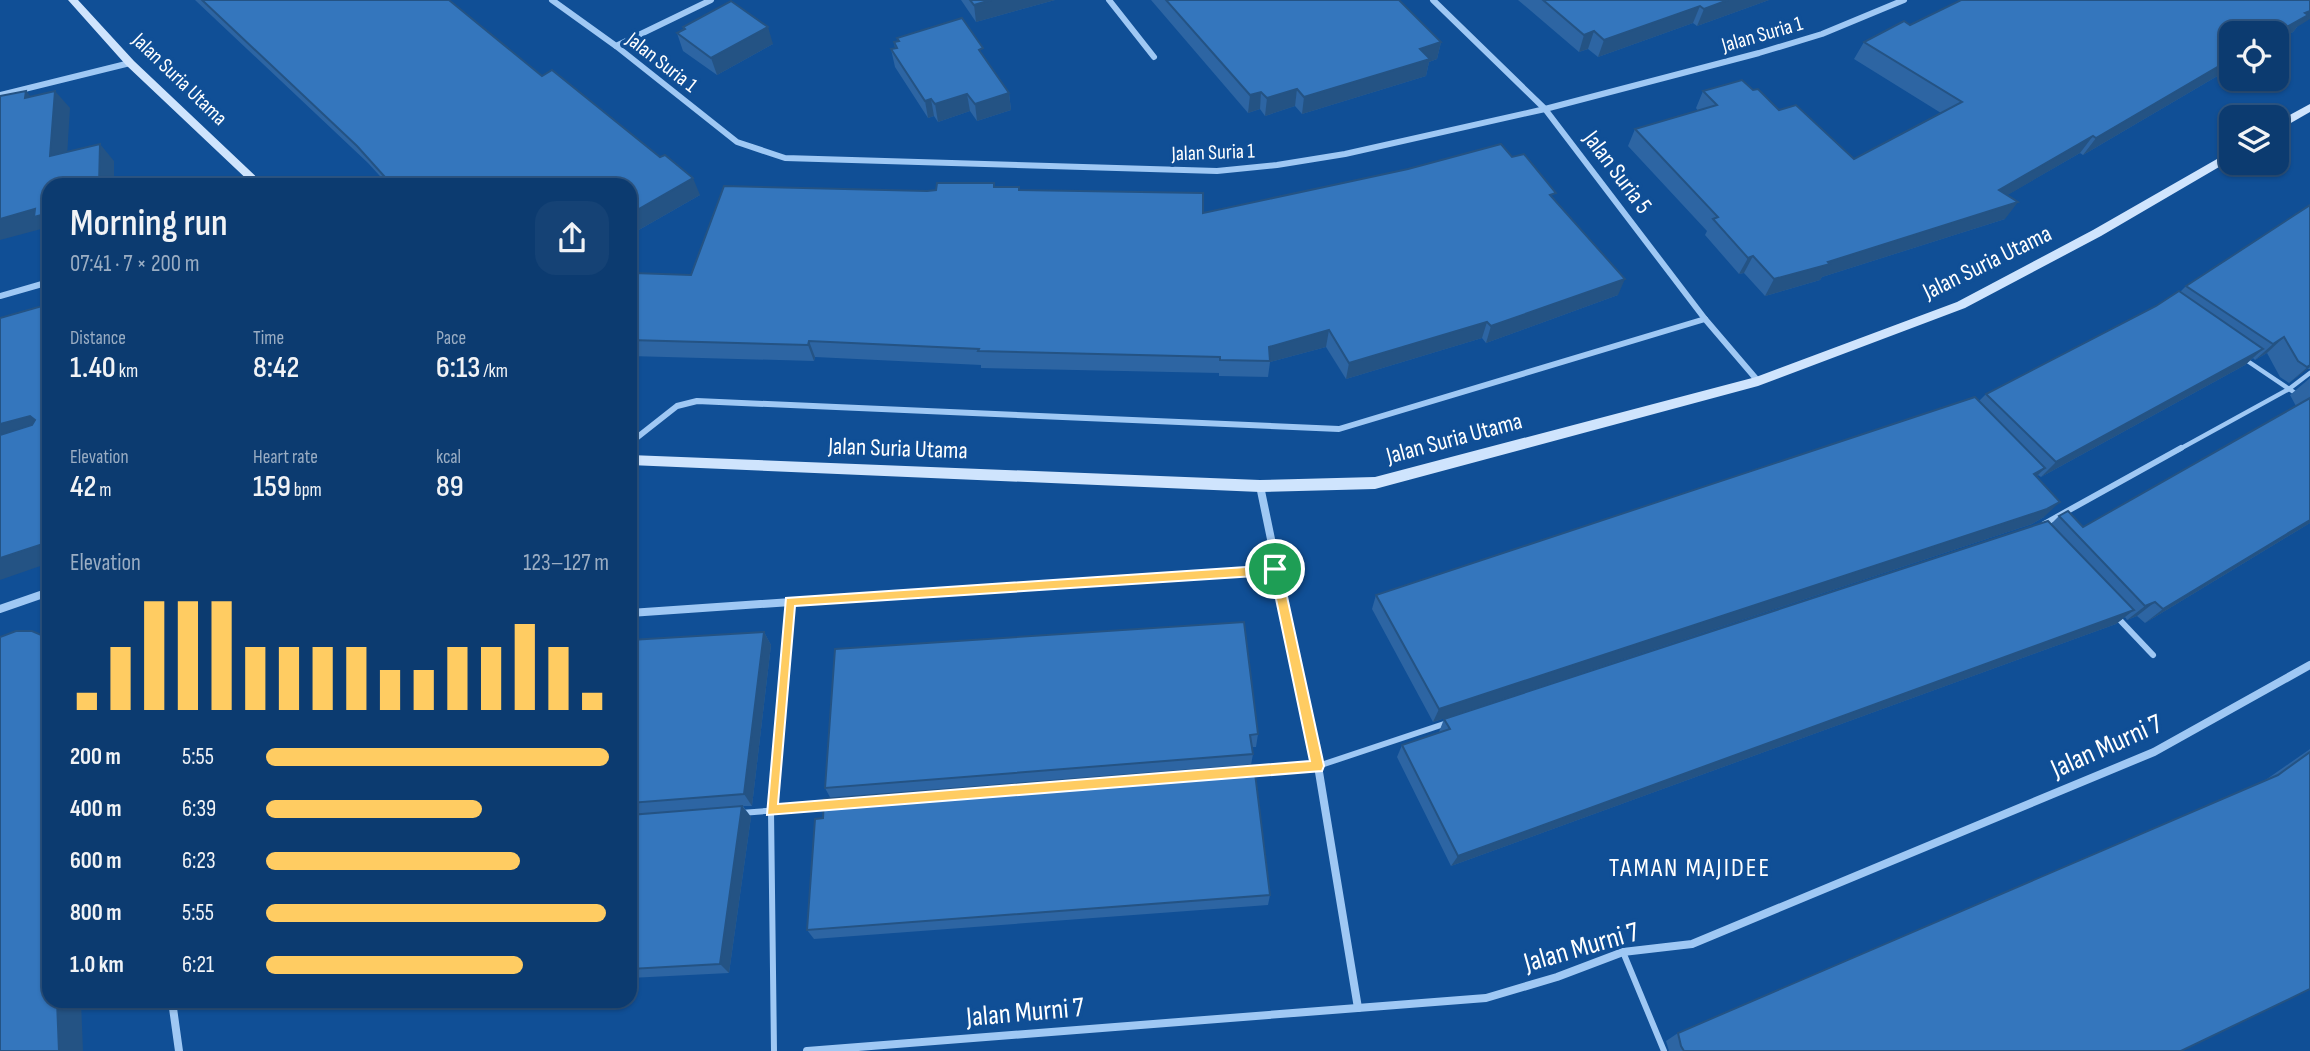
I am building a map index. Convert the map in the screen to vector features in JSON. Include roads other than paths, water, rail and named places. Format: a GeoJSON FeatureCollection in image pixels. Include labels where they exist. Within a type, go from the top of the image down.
{"type":"FeatureCollection","features":[{"type":"Feature","properties":{"kind":"main road","name":"Jalan Suria Utama"},"geometry":{"type":"LineString","coordinates":[[73,0],[130,63],[252,178]]}},
{"type":"Feature","properties":{"kind":"main road"},"geometry":{"type":"LineString","coordinates":[[2289,120],[2310,107]]}},
{"type":"Feature","properties":{"kind":"main road","name":"Jalan Suria Utama"},"geometry":{"type":"LineString","coordinates":[[637,460],[1260,486],[1375,483],[1758,381],[1961,305],[2097,233],[2219,162]]}},
{"type":"Feature","properties":{"kind":"street","name":"Jalan Suria 1"},"geometry":{"type":"LineString","coordinates":[[552,0],[617,46],[737,142],[754,150],[785,158],[1217,171],[1345,154],[1545,108],[1822,34],[1904,0]]}},
{"type":"Feature","properties":{"kind":"street"},"geometry":{"type":"LineString","coordinates":[[617,46],[711,0]]}},
{"type":"Feature","properties":{"kind":"street"},"geometry":{"type":"LineString","coordinates":[[1109,0],[1154,57]]}},
{"type":"Feature","properties":{"kind":"street","name":"Jalan Suria 5"},"geometry":{"type":"LineString","coordinates":[[1433,0],[1545,108],[1705,319],[1758,381]]}},
{"type":"Feature","properties":{"kind":"street"},"geometry":{"type":"LineString","coordinates":[[0,95],[130,63]]}},
{"type":"Feature","properties":{"kind":"street"},"geometry":{"type":"LineString","coordinates":[[0,296],[42,284]]}},
{"type":"Feature","properties":{"kind":"street"},"geometry":{"type":"LineString","coordinates":[[637,437],[677,406],[698,401],[1339,429],[1705,319]]}},
{"type":"Feature","properties":{"kind":"street"},"geometry":{"type":"LineString","coordinates":[[1260,486],[1275,569],[1318,766],[1358,1007]]}},
{"type":"Feature","properties":{"kind":"street"},"geometry":{"type":"LineString","coordinates":[[637,612],[1275,569]]}},
{"type":"Feature","properties":{"kind":"street"},"geometry":{"type":"LineString","coordinates":[[0,609],[42,594]]}},
{"type":"Feature","properties":{"kind":"street","name":"Jalan Murni 7"},"geometry":{"type":"LineString","coordinates":[[807,1051],[1486,998],[1557,977],[1623,952],[1692,944],[2154,752],[2310,664]]}},
{"type":"Feature","properties":{"kind":"street"},"geometry":{"type":"LineString","coordinates":[[173,1008],[178,1051]]}},
{"type":"Feature","properties":{"kind":"lane"},"geometry":{"type":"LineString","coordinates":[[2245,359],[2310,403]]}},
{"type":"Feature","properties":{"kind":"lane"},"geometry":{"type":"LineString","coordinates":[[2034,529],[2289,389],[2310,373]]}},
{"type":"Feature","properties":{"kind":"lane"},"geometry":{"type":"LineString","coordinates":[[2057,502],[2067,512]]}},
{"type":"Feature","properties":{"kind":"lane"},"geometry":{"type":"LineString","coordinates":[[774,1051],[771,811],[790,601]]}},
{"type":"Feature","properties":{"kind":"lane"},"geometry":{"type":"LineString","coordinates":[[2107,607],[2153,655]]}},
{"type":"Feature","properties":{"kind":"lane"},"geometry":{"type":"LineString","coordinates":[[1236,773],[1318,766],[1450,722]]}},
{"type":"Feature","properties":{"kind":"lane"},"geometry":{"type":"LineString","coordinates":[[733,814],[840,805]]}},
{"type":"Feature","properties":{"kind":"lane"},"geometry":{"type":"LineString","coordinates":[[1623,952],[1664,1051]]}},
{"type":"Feature","properties":{"kind":"district","name":"TAMAN MAJIDEE"},"geometry":{"type":"Point","coordinates":[1690,867]}}]}
